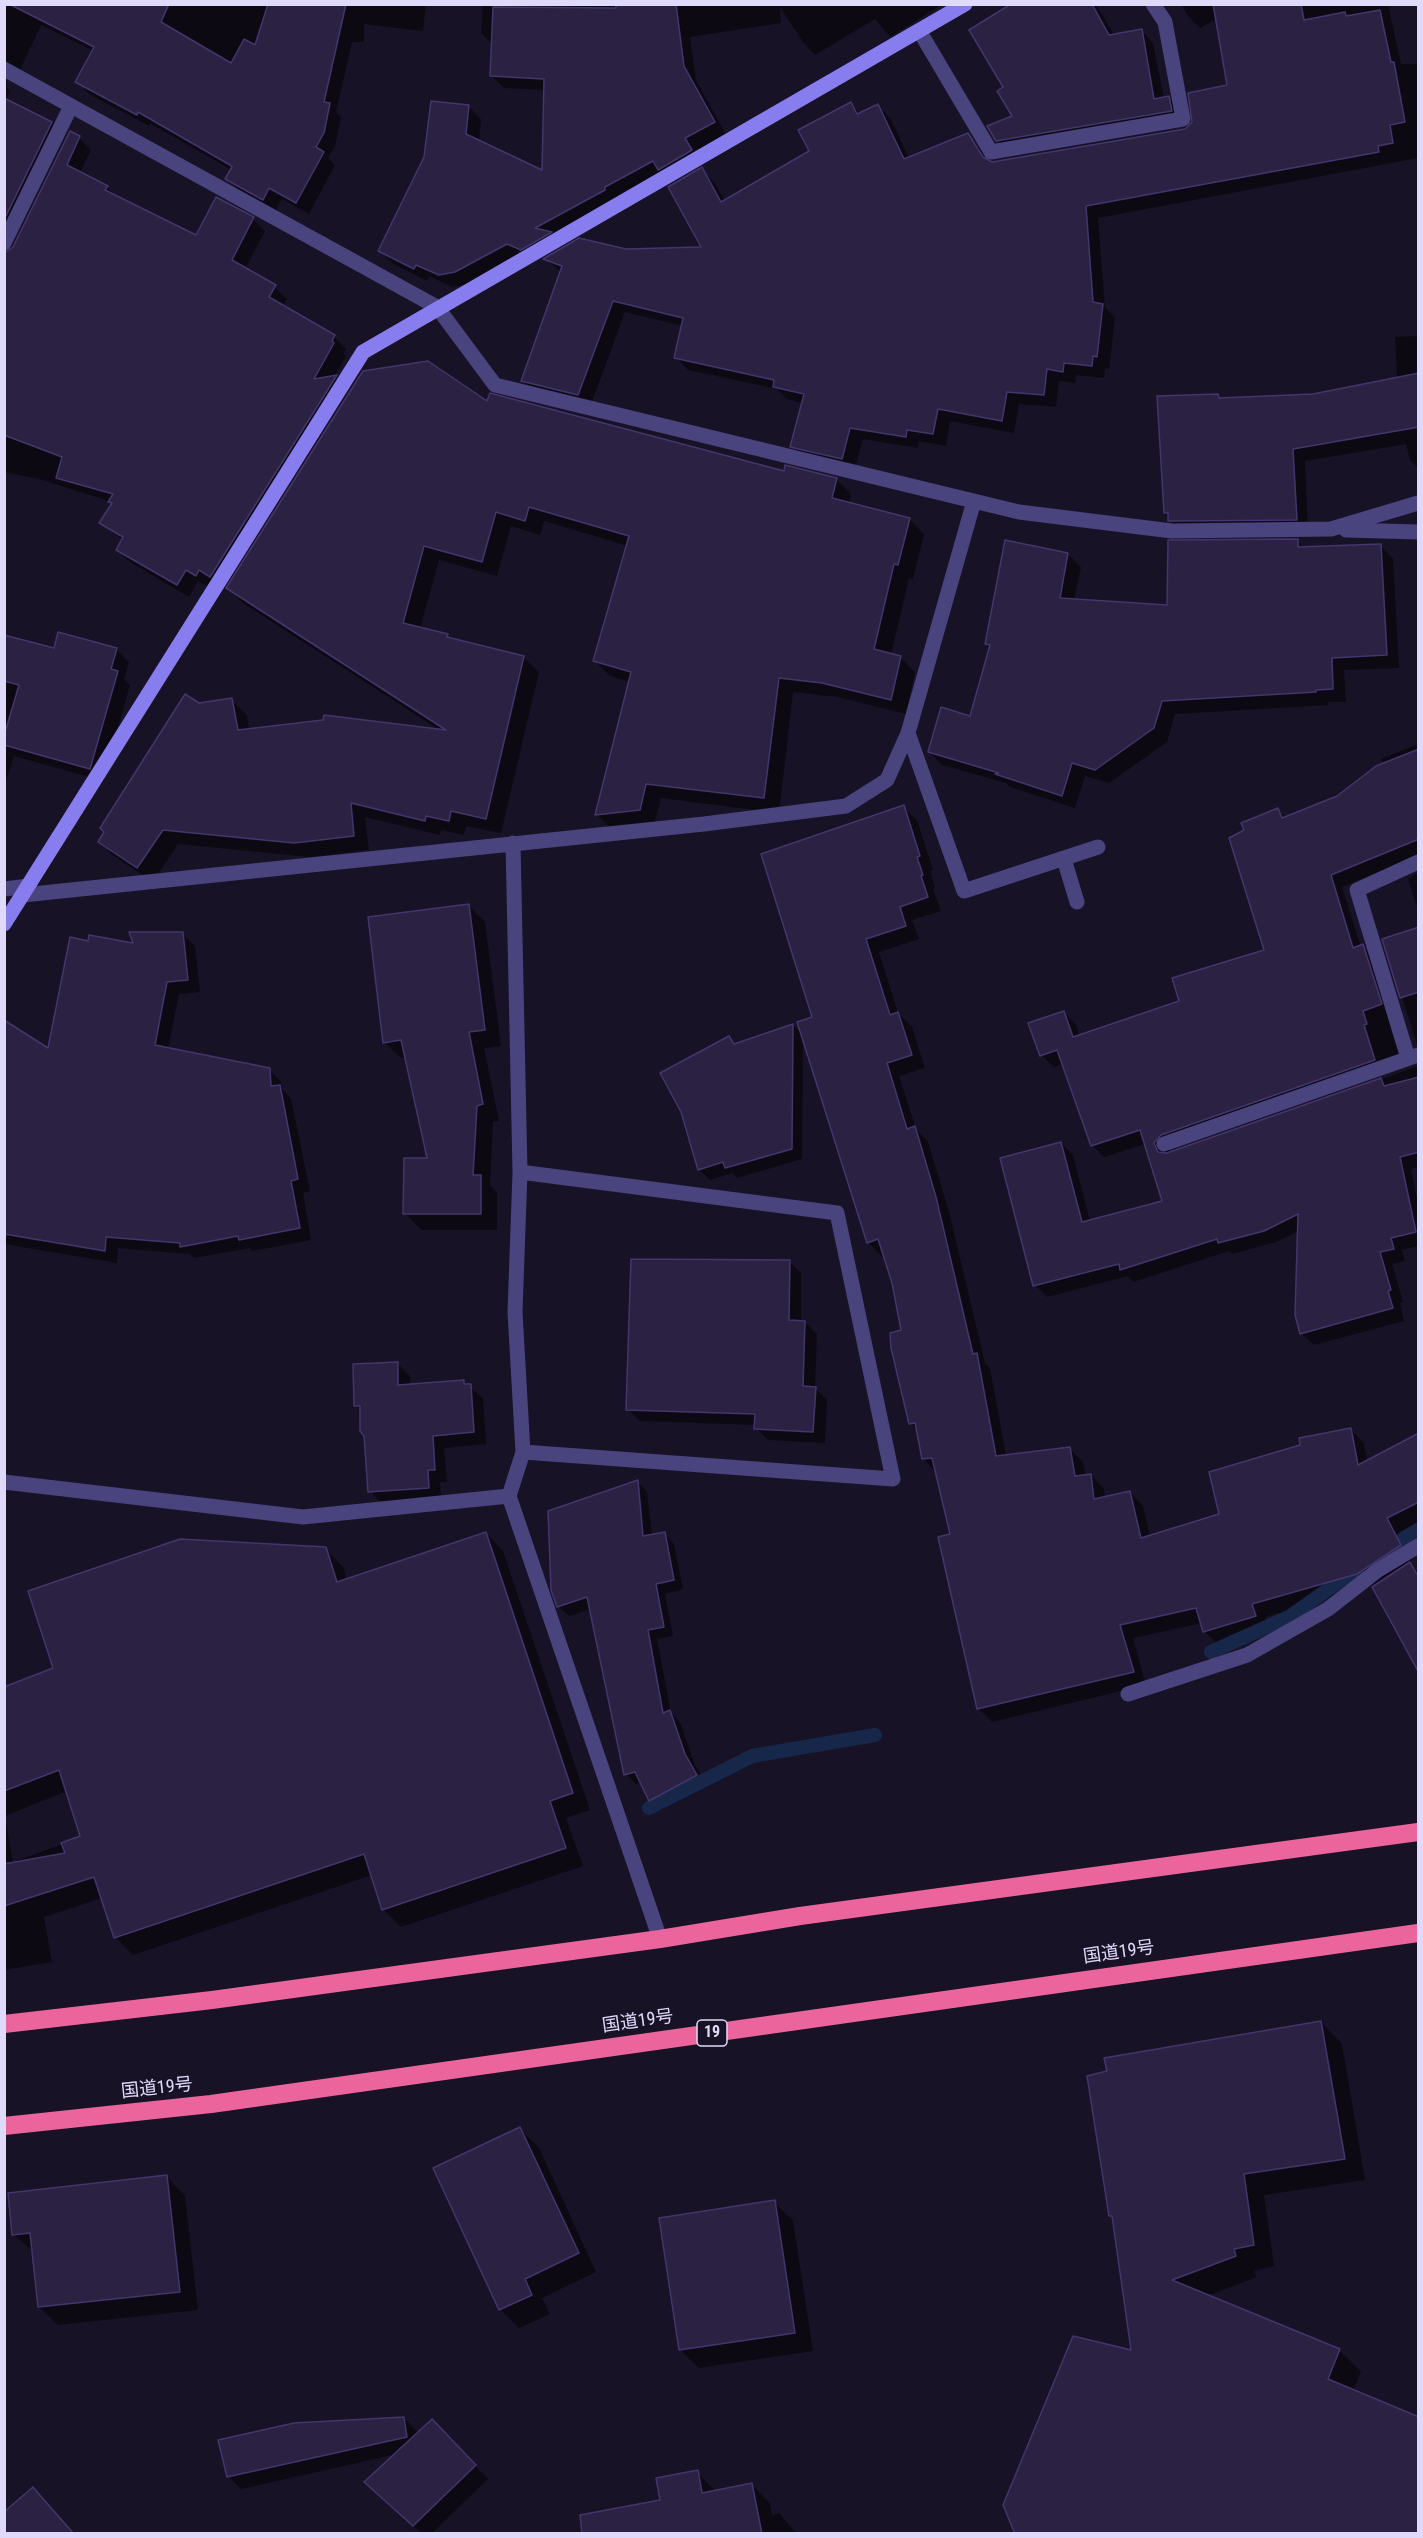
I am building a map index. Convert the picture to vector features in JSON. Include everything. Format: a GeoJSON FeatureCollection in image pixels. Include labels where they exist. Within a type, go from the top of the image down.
{"type":"FeatureCollection","features":[{"type":"Feature","properties":{"kind":"highway"},"geometry":{"type":"LineString","coordinates":[[4,2024],[224,1998],[660,1940],[800,1916],[1419,1832]]}},
{"type":"Feature","properties":{"kind":"highway","name":"国道19号"},"geometry":{"type":"LineString","coordinates":[[4,2126],[211,2104],[1419,1933]]}},
{"type":"Feature","properties":{"kind":"street"},"geometry":{"type":"LineString","coordinates":[[4,924],[363,352],[437,307],[920,32],[965,4]]}},
{"type":"Feature","properties":{"kind":"street"},"geometry":{"type":"LineString","coordinates":[[920,32],[991,152],[1183,119],[1165,22],[1153,4]]}},
{"type":"Feature","properties":{"kind":"street"},"geometry":{"type":"LineString","coordinates":[[4,69],[437,307],[495,385],[1019,512],[1172,531],[1331,529],[1419,532]]}},
{"type":"Feature","properties":{"kind":"street"},"geometry":{"type":"LineString","coordinates":[[4,243],[71,106]]}},
{"type":"Feature","properties":{"kind":"street"},"geometry":{"type":"LineString","coordinates":[[4,889],[26,891],[513,843],[704,824],[846,806],[887,780],[908,733],[974,501]]}},
{"type":"Feature","properties":{"kind":"street"},"geometry":{"type":"LineString","coordinates":[[1331,529],[1419,503]]}},
{"type":"Feature","properties":{"kind":"street"},"geometry":{"type":"LineString","coordinates":[[908,733],[964,891],[1098,847]]}},
{"type":"Feature","properties":{"kind":"street"},"geometry":{"type":"LineString","coordinates":[[513,843],[520,1172],[515,1312],[523,1452],[509,1496],[660,1940]]}},
{"type":"Feature","properties":{"kind":"street"},"geometry":{"type":"LineString","coordinates":[[1064,859],[1077,902]]}},
{"type":"Feature","properties":{"kind":"street"},"geometry":{"type":"LineString","coordinates":[[1164,1144],[1413,1056],[1357,890],[1419,862]]}},
{"type":"Feature","properties":{"kind":"street"},"geometry":{"type":"LineString","coordinates":[[520,1172],[837,1213],[893,1479],[523,1452]]}},
{"type":"Feature","properties":{"kind":"street"},"geometry":{"type":"LineString","coordinates":[[4,1482],[303,1517],[509,1496]]}},
{"type":"Feature","properties":{"kind":"street"},"geometry":{"type":"LineString","coordinates":[[1128,1694],[1247,1654],[1328,1609],[1378,1570],[1419,1546]]}},
{"type":"Feature","properties":{"kind":"building"},"geometry":{"type":"Polygon","coordinates":[[[9,4],[169,4],[161,22],[231,63],[244,39],[255,45],[268,4],[346,4],[324,102],[330,103],[324,133],[316,147],[324,152],[296,203],[269,188],[263,200],[225,179],[232,167],[230,165],[138,112],[137,115],[75,82],[94,47],[9,4]]]}},
{"type":"Feature","properties":{"kind":"building"},"geometry":{"type":"Polygon","coordinates":[[[616,4],[676,4],[684,66],[715,122],[685,138],[692,150],[658,170],[653,161],[605,187],[605,190],[535,228],[552,232],[521,250],[507,244],[455,272],[439,275],[416,265],[414,269],[378,251],[424,157],[431,101],[469,105],[466,134],[542,170],[544,79],[490,76],[493,7],[616,8],[616,4]]]}},
{"type":"Feature","properties":{"kind":"building"},"geometry":{"type":"Polygon","coordinates":[[[1011,4],[1092,4],[1109,35],[1142,29],[1154,99],[1169,96],[1172,111],[996,141],[987,126],[1012,116],[997,91],[1003,87],[969,30],[1011,4]]]}},
{"type":"Feature","properties":{"kind":"building"},"geometry":{"type":"Polygon","coordinates":[[[1213,4],[1301,4],[1304,20],[1345,12],[1346,16],[1380,10],[1391,62],[1394,62],[1405,122],[1390,125],[1393,143],[1378,146],[1379,152],[1086,206],[1093,302],[1103,304],[1097,357],[1093,356],[1092,366],[1064,363],[1063,372],[1047,369],[1044,395],[1007,392],[1002,421],[938,409],[933,434],[907,430],[906,437],[850,428],[842,459],[790,447],[804,394],[773,387],[774,380],[674,358],[683,318],[613,301],[578,395],[521,381],[562,266],[543,259],[579,238],[626,249],[701,247],[668,187],[702,167],[721,202],[809,151],[798,130],[851,102],[857,114],[878,104],[904,159],[968,133],[983,157],[992,162],[1185,129],[1192,122],[1188,93],[1227,85],[1213,4]]]}},
{"type":"Feature","properties":{"kind":"building"},"geometry":{"type":"Polygon","coordinates":[[[4,98],[52,122],[4,220],[4,98]]]}},
{"type":"Feature","properties":{"kind":"building"},"geometry":{"type":"Polygon","coordinates":[[[70,131],[80,136],[67,165],[108,186],[105,190],[196,235],[216,197],[254,217],[232,260],[276,285],[269,297],[335,335],[332,341],[334,343],[314,379],[337,375],[210,577],[199,570],[196,576],[186,570],[177,585],[116,550],[123,537],[99,523],[112,503],[108,502],[113,494],[56,478],[62,457],[4,435],[4,253],[13,247],[70,131]]]}},
{"type":"Feature","properties":{"kind":"building"},"geometry":{"type":"Polygon","coordinates":[[[428,361],[487,401],[490,393],[784,471],[785,465],[837,478],[832,498],[910,518],[898,565],[894,564],[874,649],[901,656],[891,700],[822,683],[779,678],[764,798],[646,784],[640,810],[595,815],[631,672],[593,661],[629,536],[529,507],[525,521],[496,512],[482,562],[424,546],[403,623],[448,634],[447,637],[524,656],[486,819],[451,811],[449,821],[426,816],[425,821],[351,803],[354,836],[294,843],[163,830],[137,868],[98,842],[104,832],[100,828],[185,694],[199,703],[232,698],[238,730],[323,720],[324,715],[446,730],[226,588],[363,371],[428,361]]]}},
{"type":"Feature","properties":{"kind":"building"},"geometry":{"type":"Polygon","coordinates":[[[1419,373],[1419,427],[1293,449],[1297,520],[1168,521],[1168,513],[1164,513],[1157,396],[1218,394],[1219,398],[1313,394],[1419,373]]]}},
{"type":"Feature","properties":{"kind":"building"},"geometry":{"type":"Polygon","coordinates":[[[1298,539],[1298,547],[1381,544],[1387,655],[1332,658],[1333,689],[1316,690],[1316,692],[1162,701],[1154,728],[1095,770],[1072,763],[1062,796],[995,774],[999,773],[928,752],[941,707],[970,716],[990,645],[985,644],[1005,540],[1068,553],[1060,598],[1167,605],[1168,540],[1298,539]]]}},
{"type":"Feature","properties":{"kind":"building"},"geometry":{"type":"Polygon","coordinates":[[[58,632],[117,648],[111,669],[118,671],[90,769],[4,745],[4,736],[19,685],[4,681],[4,635],[54,648],[58,632]]]}},
{"type":"Feature","properties":{"kind":"building"},"geometry":{"type":"Polygon","coordinates":[[[1419,749],[1419,839],[1331,875],[1353,948],[1363,944],[1382,1004],[1363,1011],[1367,1024],[1364,1025],[1375,1060],[1161,1135],[1154,1143],[1158,1152],[1167,1153],[1381,1078],[1384,1086],[1419,1077],[1419,1152],[1400,1157],[1416,1232],[1391,1238],[1394,1249],[1380,1252],[1391,1290],[1388,1291],[1393,1308],[1300,1334],[1295,1315],[1298,1214],[1264,1231],[1218,1243],[1217,1239],[1120,1270],[1119,1264],[1033,1286],[1000,1158],[1061,1142],[1082,1222],[1162,1201],[1140,1130],[1091,1146],[1057,1050],[1040,1056],[1028,1023],[1064,1011],[1073,1037],[1179,1001],[1172,978],[1264,950],[1229,838],[1244,830],[1241,823],[1278,808],[1282,818],[1337,796],[1376,766],[1419,749]]]}},
{"type":"Feature","properties":{"kind":"building"},"geometry":{"type":"Polygon","coordinates":[[[904,805],[920,856],[917,857],[928,897],[900,907],[906,926],[866,939],[890,1015],[898,1012],[912,1055],[887,1063],[907,1129],[915,1126],[936,1197],[973,1354],[977,1353],[996,1456],[1070,1447],[1075,1476],[1091,1474],[1094,1499],[1130,1491],[1141,1538],[1219,1514],[1209,1472],[1300,1445],[1299,1438],[1351,1428],[1358,1465],[1419,1433],[1419,1502],[1387,1518],[1401,1545],[1357,1574],[1252,1604],[1256,1616],[1203,1632],[1196,1608],[1120,1625],[1134,1672],[977,1709],[938,1537],[950,1534],[932,1458],[922,1459],[915,1423],[909,1424],[891,1348],[890,1333],[901,1330],[892,1283],[878,1239],[867,1243],[797,1022],[812,1017],[761,854],[904,805]]]}},
{"type":"Feature","properties":{"kind":"building"},"geometry":{"type":"Polygon","coordinates":[[[469,904],[485,1030],[469,1032],[483,1104],[477,1106],[473,1175],[481,1175],[481,1214],[403,1214],[404,1158],[427,1158],[401,1040],[383,1043],[368,917],[469,904]]]}},
{"type":"Feature","properties":{"kind":"building"},"geometry":{"type":"Polygon","coordinates":[[[1419,927],[1419,992],[1400,998],[1382,939],[1419,927]]]}},
{"type":"Feature","properties":{"kind":"building"},"geometry":{"type":"Polygon","coordinates":[[[129,932],[183,932],[188,980],[167,982],[155,1045],[270,1068],[271,1086],[280,1085],[298,1179],[291,1181],[300,1228],[239,1240],[238,1236],[180,1247],[180,1243],[106,1237],[105,1251],[4,1234],[4,1020],[48,1048],[70,937],[88,941],[89,935],[133,943],[129,932]]]}},
{"type":"Feature","properties":{"kind":"building"},"geometry":{"type":"Polygon","coordinates":[[[793,1024],[792,1149],[725,1168],[723,1162],[698,1170],[681,1112],[660,1073],[729,1036],[734,1044],[793,1024]]]}},
{"type":"Feature","properties":{"kind":"building"},"geometry":{"type":"Polygon","coordinates":[[[631,1259],[790,1260],[789,1320],[805,1321],[803,1386],[816,1387],[813,1432],[754,1429],[755,1414],[626,1410],[631,1259]]]}},
{"type":"Feature","properties":{"kind":"building"},"geometry":{"type":"Polygon","coordinates":[[[398,1362],[398,1385],[464,1380],[464,1384],[471,1384],[474,1432],[433,1436],[435,1470],[428,1470],[429,1488],[368,1492],[364,1436],[360,1431],[360,1406],[354,1406],[353,1364],[398,1362]]]}},
{"type":"Feature","properties":{"kind":"building"},"geometry":{"type":"Polygon","coordinates":[[[638,1480],[643,1536],[665,1532],[674,1580],[656,1584],[664,1627],[648,1630],[663,1713],[670,1710],[685,1754],[697,1775],[649,1801],[635,1772],[624,1775],[587,1597],[557,1607],[551,1590],[548,1511],[638,1480]]]}},
{"type":"Feature","properties":{"kind":"building"},"geometry":{"type":"Polygon","coordinates":[[[486,1532],[573,1793],[550,1801],[566,1848],[382,1910],[364,1854],[114,1938],[94,1877],[4,1906],[4,1864],[65,1853],[61,1843],[80,1836],[59,1770],[4,1791],[4,1687],[53,1668],[28,1591],[180,1539],[326,1547],[337,1582],[486,1532]]]}},
{"type":"Feature","properties":{"kind":"building"},"geometry":{"type":"Polygon","coordinates":[[[1410,1562],[1419,1578],[1419,1673],[1372,1587],[1410,1562]]]}},
{"type":"Feature","properties":{"kind":"building"},"geometry":{"type":"Polygon","coordinates":[[[1321,2021],[1345,2159],[1244,2174],[1254,2245],[1234,2249],[1236,2256],[1172,2280],[1340,2349],[1328,2379],[1419,2417],[1419,2534],[1015,2534],[1003,2505],[1073,2336],[1131,2350],[1112,2216],[1109,2216],[1087,2076],[1107,2071],[1104,2058],[1321,2021]]]}},
{"type":"Feature","properties":{"kind":"building"},"geometry":{"type":"Polygon","coordinates":[[[520,2127],[579,2253],[525,2279],[532,2295],[499,2310],[433,2168],[520,2127]]]}},
{"type":"Feature","properties":{"kind":"building"},"geometry":{"type":"Polygon","coordinates":[[[167,2175],[180,2292],[38,2307],[30,2233],[12,2235],[8,2193],[167,2175]]]}},
{"type":"Feature","properties":{"kind":"building"},"geometry":{"type":"Polygon","coordinates":[[[775,2200],[795,2333],[679,2350],[659,2218],[775,2200]]]}},
{"type":"Feature","properties":{"kind":"building"},"geometry":{"type":"Polygon","coordinates":[[[404,2417],[407,2437],[227,2477],[218,2440],[294,2423],[404,2417]]]}},
{"type":"Feature","properties":{"kind":"building"},"geometry":{"type":"Polygon","coordinates":[[[432,2419],[476,2465],[413,2526],[364,2482],[432,2419]]]}},
{"type":"Feature","properties":{"kind":"building"},"geometry":{"type":"Polygon","coordinates":[[[698,2470],[702,2493],[752,2483],[762,2534],[582,2534],[580,2515],[660,2500],[656,2478],[698,2470]]]}},
{"type":"Feature","properties":{"kind":"building"},"geometry":{"type":"Polygon","coordinates":[[[33,2487],[74,2534],[4,2534],[4,2512],[33,2487]]]}},
{"type":"Feature","properties":{"kind":"waterway"},"geometry":{"type":"LineString","coordinates":[[1385,1550],[1418,1530]]}},
{"type":"Feature","properties":{"kind":"waterway"},"geometry":{"type":"LineString","coordinates":[[1211,1652],[1289,1617],[1357,1569]]}},
{"type":"Feature","properties":{"kind":"waterway"},"geometry":{"type":"LineString","coordinates":[[649,1808],[752,1756],[875,1735]]}}]}
